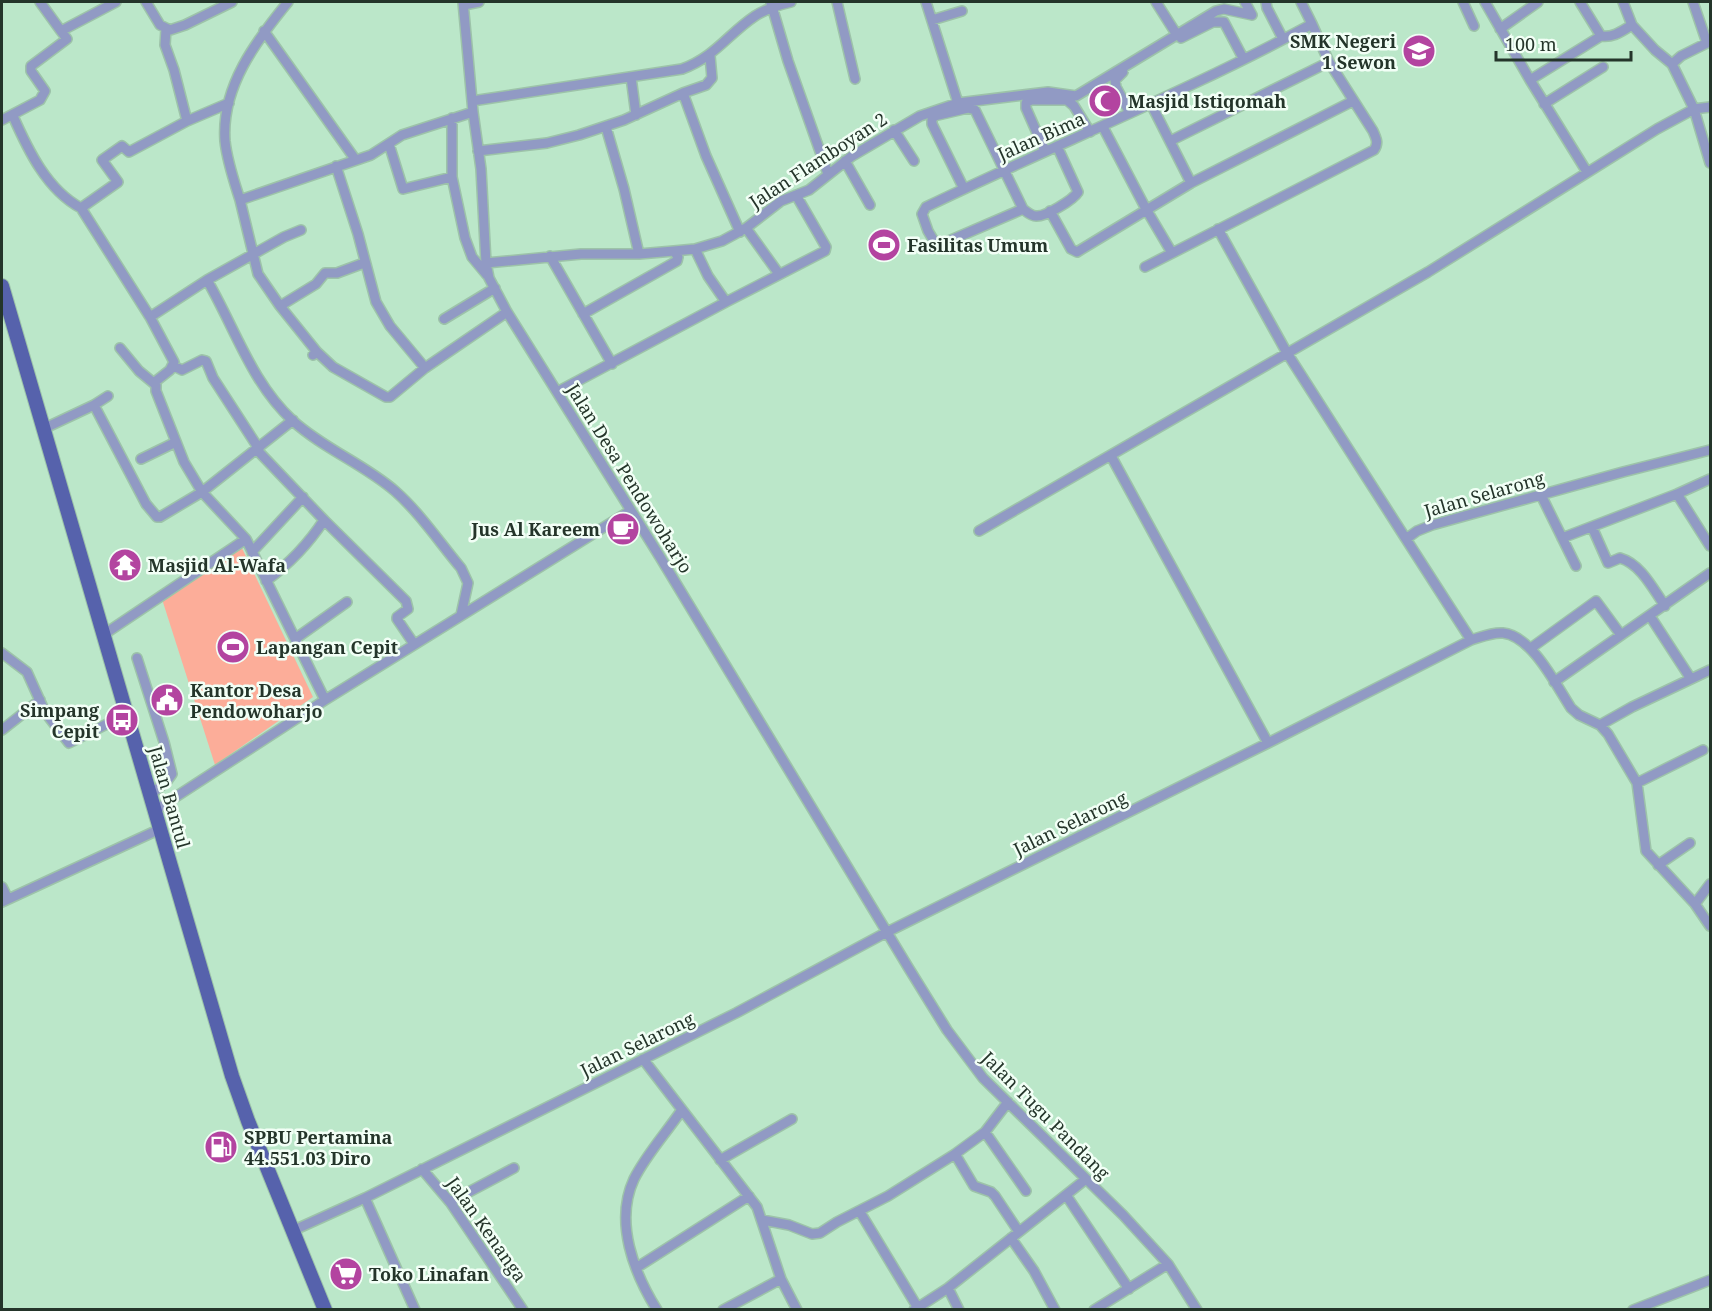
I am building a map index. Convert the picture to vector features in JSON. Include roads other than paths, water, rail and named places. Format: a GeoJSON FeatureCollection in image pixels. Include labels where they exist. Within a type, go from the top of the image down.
{"type":"FeatureCollection","features":[{"type":"Feature","properties":{"kind":"main road","name":"Jalan Bantul"},"geometry":{"type":"LineString","coordinates":[[2,286],[232,1076],[325,1310]]}},
{"type":"Feature","properties":{"kind":"street"},"geometry":{"type":"LineString","coordinates":[[2,120],[40,100],[45,94],[31,66],[67,39],[40,2]]}},
{"type":"Feature","properties":{"kind":"street"},"geometry":{"type":"LineString","coordinates":[[61,31],[116,2]]}},
{"type":"Feature","properties":{"kind":"street"},"geometry":{"type":"LineString","coordinates":[[146,2],[160,25],[170,30],[232,2]]}},
{"type":"Feature","properties":{"kind":"street"},"geometry":{"type":"LineString","coordinates":[[288,2],[264,31],[242,67],[229,103],[225,141],[253,255],[262,282],[315,354],[341,372],[386,397],[394,394],[425,368],[507,312]]}},
{"type":"Feature","properties":{"kind":"street"},"geometry":{"type":"LineString","coordinates":[[463,3],[480,2]]}},
{"type":"Feature","properties":{"kind":"street"},"geometry":{"type":"LineString","coordinates":[[472,101],[682,69],[710,56],[748,21],[771,4],[791,2]]}},
{"type":"Feature","properties":{"kind":"street"},"geometry":{"type":"LineString","coordinates":[[837,2],[855,80]]}},
{"type":"Feature","properties":{"kind":"street"},"geometry":{"type":"LineString","coordinates":[[926,2],[958,103]]}},
{"type":"Feature","properties":{"kind":"street"},"geometry":{"type":"LineString","coordinates":[[1156,2],[1177,34]]}},
{"type":"Feature","properties":{"kind":"street"},"geometry":{"type":"LineString","coordinates":[[1245,2],[1252,15],[1261,2]]}},
{"type":"Feature","properties":{"kind":"street"},"geometry":{"type":"LineString","coordinates":[[1266,2],[1283,39]]}},
{"type":"Feature","properties":{"kind":"street"},"geometry":{"type":"LineString","coordinates":[[1145,267],[1374,150],[1377,146],[1377,139],[1329,62],[1301,2]]}},
{"type":"Feature","properties":{"kind":"street"},"geometry":{"type":"LineString","coordinates":[[1463,2],[1474,26]]}},
{"type":"Feature","properties":{"kind":"street"},"geometry":{"type":"LineString","coordinates":[[1485,2],[1544,104],[1587,172]]}},
{"type":"Feature","properties":{"kind":"street"},"geometry":{"type":"LineString","coordinates":[[1500,29],[1538,2]]}},
{"type":"Feature","properties":{"kind":"street"},"geometry":{"type":"LineString","coordinates":[[1580,2],[1601,36]]}},
{"type":"Feature","properties":{"kind":"street"},"geometry":{"type":"LineString","coordinates":[[1623,2],[1632,25],[1655,50],[1672,64],[1694,109],[1710,163]]}},
{"type":"Feature","properties":{"kind":"street"},"geometry":{"type":"LineString","coordinates":[[1672,64],[1681,56],[1709,42],[1693,2]]}},
{"type":"Feature","properties":{"kind":"street","name":"Jalan Desa Pendowoharjo"},"geometry":{"type":"LineString","coordinates":[[463,3],[489,278],[507,312],[660,556],[886,932]]}},
{"type":"Feature","properties":{"kind":"street"},"geometry":{"type":"LineString","coordinates":[[771,4],[788,61],[828,174]]}},
{"type":"Feature","properties":{"kind":"street","name":"Jalan Flamboyan 2"},"geometry":{"type":"LineString","coordinates":[[486,263],[596,253],[639,254],[674,251],[695,249],[722,241],[743,230],[777,203],[809,190],[845,161],[894,130],[931,111],[958,103],[1047,92],[1076,96],[1200,20],[1224,9],[1252,15]]}},
{"type":"Feature","properties":{"kind":"street"},"geometry":{"type":"LineString","coordinates":[[932,20],[962,11]]}},
{"type":"Feature","properties":{"kind":"street"},"geometry":{"type":"LineString","coordinates":[[1130,113],[1116,87],[1115,80],[1118,75],[1213,22],[1218,21],[1228,26],[1243,58]]}},
{"type":"Feature","properties":{"kind":"street","name":"Jalan Bima"},"geometry":{"type":"LineString","coordinates":[[1023,209],[940,246],[935,245],[922,214],[926,207],[1151,104],[1312,25]]}},
{"type":"Feature","properties":{"kind":"street"},"geometry":{"type":"LineString","coordinates":[[1530,80],[1601,36],[1615,35],[1632,25]]}},
{"type":"Feature","properties":{"kind":"street"},"geometry":{"type":"LineString","coordinates":[[166,29],[165,45],[187,121]]}},
{"type":"Feature","properties":{"kind":"street"},"geometry":{"type":"LineString","coordinates":[[264,31],[355,159]]}},
{"type":"Feature","properties":{"kind":"street"},"geometry":{"type":"LineString","coordinates":[[478,151],[558,141],[636,115],[710,82],[713,74],[710,56]]}},
{"type":"Feature","properties":{"kind":"street"},"geometry":{"type":"LineString","coordinates":[[1170,141],[1329,62]]}},
{"type":"Feature","properties":{"kind":"street"},"geometry":{"type":"LineString","coordinates":[[1544,104],[1603,67]]}},
{"type":"Feature","properties":{"kind":"street"},"geometry":{"type":"LineString","coordinates":[[631,77],[636,115]]}},
{"type":"Feature","properties":{"kind":"street"},"geometry":{"type":"LineString","coordinates":[[683,93],[706,156],[743,230],[779,274]]}},
{"type":"Feature","properties":{"kind":"street"},"geometry":{"type":"LineString","coordinates":[[1045,151],[1026,108],[1026,103],[1030,100],[1067,100],[1074,106],[1090,132]]}},
{"type":"Feature","properties":{"kind":"street"},"geometry":{"type":"LineString","coordinates":[[1050,211],[1071,249],[1077,252],[1191,183],[1353,101]]}},
{"type":"Feature","properties":{"kind":"street"},"geometry":{"type":"LineString","coordinates":[[81,208],[118,182],[102,160],[123,146],[129,152],[187,121],[229,103]]}},
{"type":"Feature","properties":{"kind":"street"},"geometry":{"type":"LineString","coordinates":[[1151,104],[1191,183]]}},
{"type":"Feature","properties":{"kind":"street"},"geometry":{"type":"LineString","coordinates":[[979,531],[1428,272],[1647,135],[1694,109],[1710,107]]}},
{"type":"Feature","properties":{"kind":"street"},"geometry":{"type":"LineString","coordinates":[[964,189],[932,124],[934,116],[968,108],[973,109],[1006,170],[1023,209],[1038,216],[1074,198],[1078,192],[1057,146]]}},
{"type":"Feature","properties":{"kind":"street"},"geometry":{"type":"LineString","coordinates":[[240,200],[371,154],[402,135],[473,112]]}},
{"type":"Feature","properties":{"kind":"street"},"geometry":{"type":"LineString","coordinates":[[13,116],[24,141],[44,173],[66,198],[81,208],[150,317],[174,366]]}},
{"type":"Feature","properties":{"kind":"street"},"geometry":{"type":"LineString","coordinates":[[452,118],[452,177],[465,238],[472,257],[489,278]]}},
{"type":"Feature","properties":{"kind":"street"},"geometry":{"type":"LineString","coordinates":[[606,126],[639,254]]}},
{"type":"Feature","properties":{"kind":"street"},"geometry":{"type":"LineString","coordinates":[[1103,126],[1146,209],[1172,253]]}},
{"type":"Feature","properties":{"kind":"street"},"geometry":{"type":"LineString","coordinates":[[894,130],[914,161]]}},
{"type":"Feature","properties":{"kind":"street"},"geometry":{"type":"LineString","coordinates":[[389,144],[403,189],[452,177]]}},
{"type":"Feature","properties":{"kind":"street"},"geometry":{"type":"LineString","coordinates":[[845,161],[870,205]]}},
{"type":"Feature","properties":{"kind":"street"},"geometry":{"type":"LineString","coordinates":[[336,166],[358,234],[376,302],[402,342],[425,368]]}},
{"type":"Feature","properties":{"kind":"street"},"geometry":{"type":"LineString","coordinates":[[557,392],[824,252],[826,249],[796,195]]}},
{"type":"Feature","properties":{"kind":"street"},"geometry":{"type":"LineString","coordinates":[[1218,228],[1287,353],[1471,640]]}},
{"type":"Feature","properties":{"kind":"street"},"geometry":{"type":"LineString","coordinates":[[150,317],[207,280],[284,237],[301,230]]}},
{"type":"Feature","properties":{"kind":"street"},"geometry":{"type":"LineString","coordinates":[[695,249],[708,276],[726,302]]}},
{"type":"Feature","properties":{"kind":"street"},"geometry":{"type":"LineString","coordinates":[[583,314],[677,261],[678,257],[674,251]]}},
{"type":"Feature","properties":{"kind":"street"},"geometry":{"type":"LineString","coordinates":[[550,256],[612,364]]}},
{"type":"Feature","properties":{"kind":"street"},"geometry":{"type":"LineString","coordinates":[[280,306],[316,284],[325,273],[338,273],[364,263]]}},
{"type":"Feature","properties":{"kind":"street"},"geometry":{"type":"LineString","coordinates":[[207,280],[258,378],[293,420],[317,440],[395,491],[409,505],[468,579],[461,615]]}},
{"type":"Feature","properties":{"kind":"street"},"geometry":{"type":"LineString","coordinates":[[444,319],[495,288]]}},
{"type":"Feature","properties":{"kind":"street"},"geometry":{"type":"LineString","coordinates":[[120,348],[139,371],[156,385]]}},
{"type":"Feature","properties":{"kind":"street"},"geometry":{"type":"LineString","coordinates":[[174,366],[182,370],[202,360],[206,361],[213,378],[258,449],[324,520],[406,601],[408,609],[397,619],[414,644]]}},
{"type":"Feature","properties":{"kind":"street"},"geometry":{"type":"LineString","coordinates":[[174,366],[160,376],[156,385],[157,395],[184,462],[202,492],[246,540],[325,700]]}},
{"type":"Feature","properties":{"kind":"street"},"geometry":{"type":"LineString","coordinates":[[43,429],[108,396]]}},
{"type":"Feature","properties":{"kind":"street"},"geometry":{"type":"LineString","coordinates":[[94,405],[146,504],[157,517],[170,513],[202,492],[293,420]]}},
{"type":"Feature","properties":{"kind":"street"},"geometry":{"type":"LineString","coordinates":[[141,459],[177,442]]}},
{"type":"Feature","properties":{"kind":"street","name":"Jalan Selarong"},"geometry":{"type":"LineString","coordinates":[[1406,539],[1417,531],[1432,525],[1710,450]]}},
{"type":"Feature","properties":{"kind":"street"},"geometry":{"type":"LineString","coordinates":[[1111,456],[1268,743]]}},
{"type":"Feature","properties":{"kind":"street"},"geometry":{"type":"LineString","coordinates":[[1562,538],[1677,494],[1710,478]]}},
{"type":"Feature","properties":{"kind":"street"},"geometry":{"type":"LineString","coordinates":[[1677,494],[1710,546]]}},
{"type":"Feature","properties":{"kind":"street"},"geometry":{"type":"LineString","coordinates":[[1541,495],[1576,566]]}},
{"type":"Feature","properties":{"kind":"street"},"geometry":{"type":"LineString","coordinates":[[252,552],[303,497]]}},
{"type":"Feature","properties":{"kind":"street"},"geometry":{"type":"LineString","coordinates":[[154,811],[325,700],[630,511]]}},
{"type":"Feature","properties":{"kind":"street"},"geometry":{"type":"LineString","coordinates":[[266,581],[304,547],[324,520]]}},
{"type":"Feature","properties":{"kind":"street"},"geometry":{"type":"LineString","coordinates":[[1592,527],[1608,562],[1620,558],[1630,562],[1639,570],[1665,606]]}},
{"type":"Feature","properties":{"kind":"street"},"geometry":{"type":"LineString","coordinates":[[103,635],[246,540]]}},
{"type":"Feature","properties":{"kind":"street"},"geometry":{"type":"LineString","coordinates":[[1554,682],[1710,573]]}},
{"type":"Feature","properties":{"kind":"street"},"geometry":{"type":"LineString","coordinates":[[1621,635],[1596,601],[1531,648],[1571,708],[1579,715],[1600,725],[1608,734],[1637,783],[1642,813],[1643,846],[1695,904],[1710,926]]}},
{"type":"Feature","properties":{"kind":"street"},"geometry":{"type":"LineString","coordinates":[[295,639],[347,602]]}},
{"type":"Feature","properties":{"kind":"street"},"geometry":{"type":"LineString","coordinates":[[1650,616],[1691,679]]}},
{"type":"Feature","properties":{"kind":"street","name":"Jalan Selarong"},"geometry":{"type":"LineString","coordinates":[[292,1231],[365,1198],[736,1013],[886,932],[1471,640],[1500,633],[1518,637],[1531,648]]}},
{"type":"Feature","properties":{"kind":"street"},"geometry":{"type":"LineString","coordinates":[[2,652],[27,672],[45,712],[69,743],[128,714]]}},
{"type":"Feature","properties":{"kind":"street"},"geometry":{"type":"LineString","coordinates":[[137,658],[164,742],[171,774],[167,781],[150,795]]}},
{"type":"Feature","properties":{"kind":"street"},"geometry":{"type":"LineString","coordinates":[[1600,725],[1710,670]]}},
{"type":"Feature","properties":{"kind":"street"},"geometry":{"type":"LineString","coordinates":[[2,730],[40,700]]}},
{"type":"Feature","properties":{"kind":"street"},"geometry":{"type":"LineString","coordinates":[[1637,783],[1703,750]]}},
{"type":"Feature","properties":{"kind":"street"},"geometry":{"type":"LineString","coordinates":[[2,887],[5,900],[160,829]]}},
{"type":"Feature","properties":{"kind":"street"},"geometry":{"type":"LineString","coordinates":[[1658,865],[1690,843]]}},
{"type":"Feature","properties":{"kind":"street"},"geometry":{"type":"LineString","coordinates":[[1695,904],[1710,884]]}},
{"type":"Feature","properties":{"kind":"street","name":"Jalan Tugu Pandang"},"geometry":{"type":"LineString","coordinates":[[886,932],[965,1057],[983,1078],[1123,1215],[1168,1264],[1197,1310]]}},
{"type":"Feature","properties":{"kind":"street"},"geometry":{"type":"LineString","coordinates":[[643,1059],[749,1196],[762,1220],[781,1279],[797,1310]]}},
{"type":"Feature","properties":{"kind":"street"},"geometry":{"type":"LineString","coordinates":[[762,1220],[789,1225],[816,1234],[888,1196],[955,1154],[985,1132],[1008,1102]]}},
{"type":"Feature","properties":{"kind":"street"},"geometry":{"type":"LineString","coordinates":[[657,1310],[642,1285],[628,1242],[628,1193],[635,1177],[681,1111]]}},
{"type":"Feature","properties":{"kind":"street"},"geometry":{"type":"LineString","coordinates":[[720,1160],[792,1119]]}},
{"type":"Feature","properties":{"kind":"street"},"geometry":{"type":"LineString","coordinates":[[985,1132],[1026,1191]]}},
{"type":"Feature","properties":{"kind":"street"},"geometry":{"type":"LineString","coordinates":[[955,1154],[974,1186],[992,1192],[1055,1310]]}},
{"type":"Feature","properties":{"kind":"street"},"geometry":{"type":"LineString","coordinates":[[450,1202],[514,1168]]}},
{"type":"Feature","properties":{"kind":"street","name":"Jalan Kenanga"},"geometry":{"type":"LineString","coordinates":[[422,1169],[450,1202],[523,1310]]}},
{"type":"Feature","properties":{"kind":"street"},"geometry":{"type":"LineString","coordinates":[[860,1212],[916,1309],[948,1288],[1086,1179]]}},
{"type":"Feature","properties":{"kind":"street"},"geometry":{"type":"LineString","coordinates":[[1066,1195],[1129,1289]]}},
{"type":"Feature","properties":{"kind":"street"},"geometry":{"type":"LineString","coordinates":[[636,1268],[749,1196]]}},
{"type":"Feature","properties":{"kind":"street"},"geometry":{"type":"LineString","coordinates":[[365,1198],[415,1310]]}},
{"type":"Feature","properties":{"kind":"street"},"geometry":{"type":"LineString","coordinates":[[1094,1310],[1168,1264]]}},
{"type":"Feature","properties":{"kind":"street"},"geometry":{"type":"LineString","coordinates":[[728,1308],[781,1279]]}},
{"type":"Feature","properties":{"kind":"street"},"geometry":{"type":"LineString","coordinates":[[1633,1310],[1710,1280]]}},
{"type":"Feature","properties":{"kind":"street"},"geometry":{"type":"LineString","coordinates":[[948,1288],[959,1310]]}},
{"type":"Feature","properties":{"kind":"place","name":"SMK Negeri 1 Sewon"},"geometry":{"type":"Point","coordinates":[1419,51]}},
{"type":"Feature","properties":{"kind":"place","name":"Masjid Istiqomah"},"geometry":{"type":"Point","coordinates":[1105,101]}},
{"type":"Feature","properties":{"kind":"place","name":"Fasilitas Umum"},"geometry":{"type":"Point","coordinates":[884,245]}},
{"type":"Feature","properties":{"kind":"place","name":"Jus Al Kareem"},"geometry":{"type":"Point","coordinates":[623,529]}},
{"type":"Feature","properties":{"kind":"place","name":"Masjid Al-Wafa"},"geometry":{"type":"Point","coordinates":[125,565]}},
{"type":"Feature","properties":{"kind":"place","name":"Lapangan Cepit"},"geometry":{"type":"Point","coordinates":[233,647]}},
{"type":"Feature","properties":{"kind":"place","name":"Kantor Desa Pendowoharjo"},"geometry":{"type":"Point","coordinates":[167,700]}},
{"type":"Feature","properties":{"kind":"place","name":"Simpang Cepit"},"geometry":{"type":"Point","coordinates":[122,720]}},
{"type":"Feature","properties":{"kind":"place","name":"SPBU Pertamina 44.551.03 Diro"},"geometry":{"type":"Point","coordinates":[221,1147]}},
{"type":"Feature","properties":{"kind":"place","name":"Toko Linafan"},"geometry":{"type":"Point","coordinates":[346,1274]}}]}
